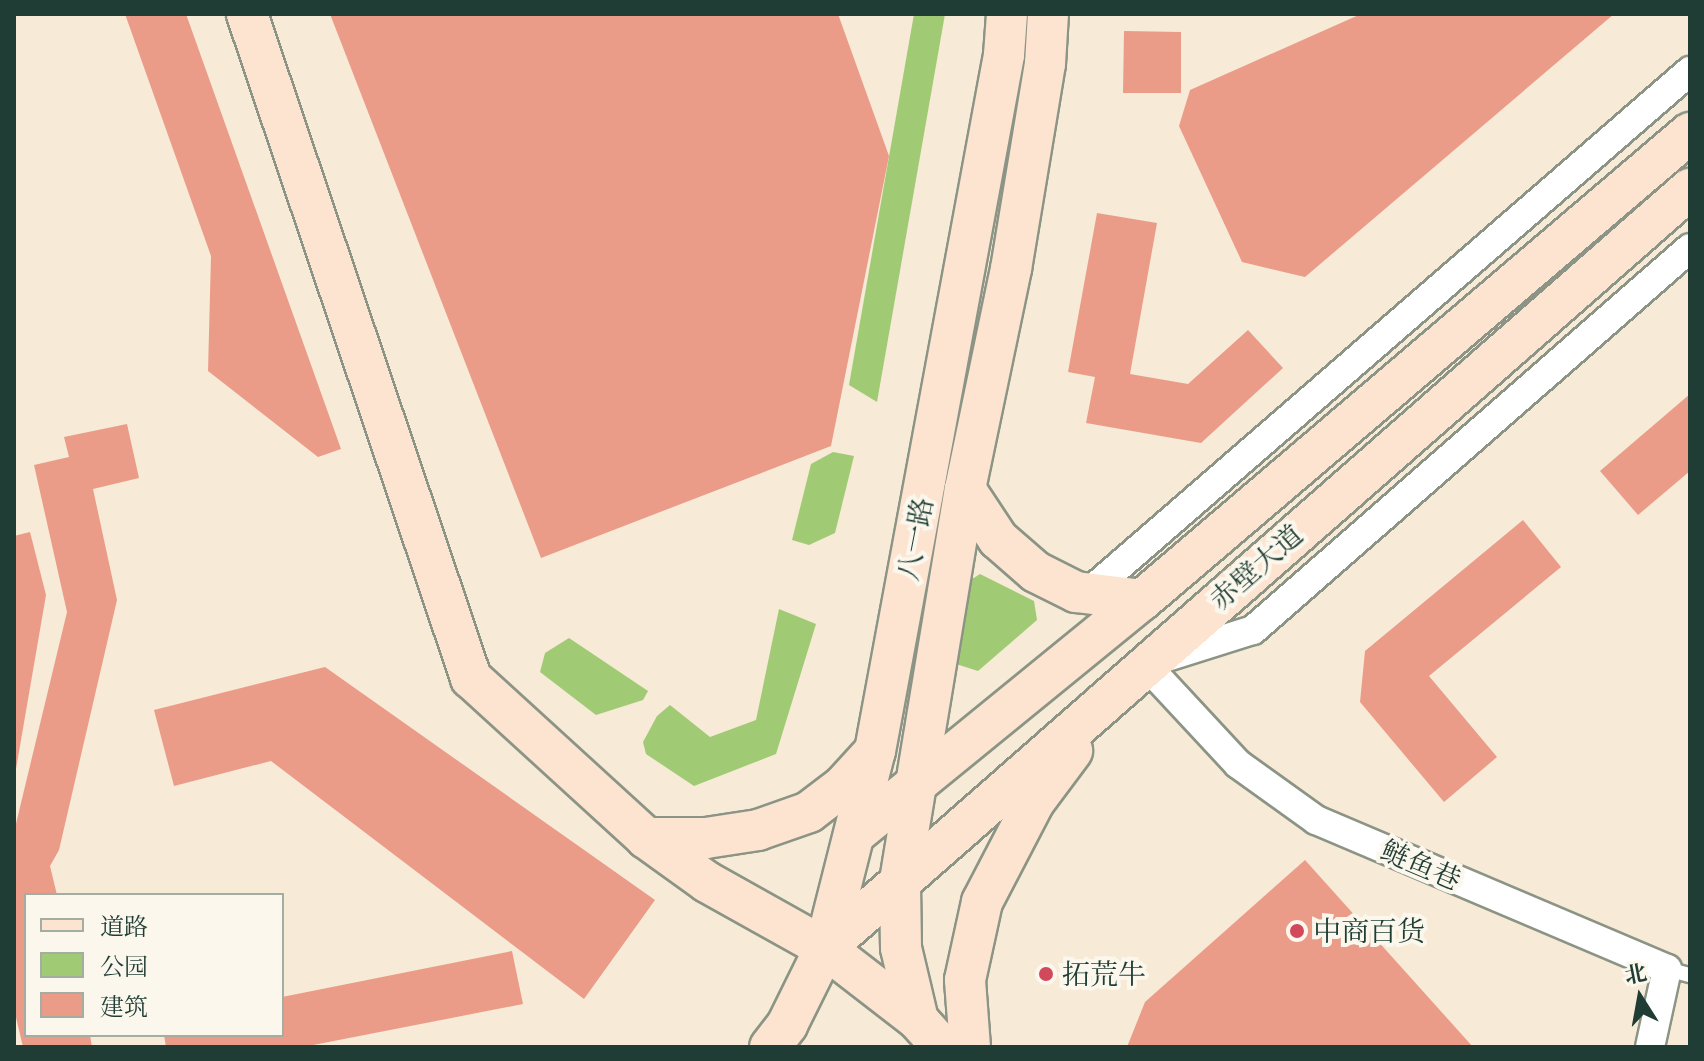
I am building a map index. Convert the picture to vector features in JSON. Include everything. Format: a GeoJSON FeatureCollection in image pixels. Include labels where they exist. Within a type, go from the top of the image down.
{"type":"FeatureCollection","features":[{"type":"Feature","properties":{"kind":"main road"},"geometry":{"type":"LineString","coordinates":[[247,14],[471,678],[646,838],[707,882],[825,948],[930,1033]]}},
{"type":"Feature","properties":{"kind":"main road","name":"八一路"},"geometry":{"type":"LineString","coordinates":[[770,1047],[787,1025],[825,948],[875,751],[1004,55],[1007,14]]}},
{"type":"Feature","properties":{"kind":"main road","name":"八一路"},"geometry":{"type":"LineString","coordinates":[[930,1033],[901,948],[900,881],[965,489],[1011,269],[1045,64],[1048,14]]}},
{"type":"Feature","properties":{"kind":"main road","name":"赤壁大道"},"geometry":{"type":"LineString","coordinates":[[856,833],[1142,600],[1690,133]]}},
{"type":"Feature","properties":{"kind":"main road","name":"赤壁大道"},"geometry":{"type":"LineString","coordinates":[[825,948],[1133,674],[1690,189]]}},
{"type":"Feature","properties":{"kind":"main road"},"geometry":{"type":"LineString","coordinates":[[965,489],[998,539],[1036,572],[1088,593],[1142,600]]}},
{"type":"Feature","properties":{"kind":"main road"},"geometry":{"type":"LineString","coordinates":[[970,1047],[965,980],[982,902],[1034,802],[1133,674]]}},
{"type":"Feature","properties":{"kind":"main road"},"geometry":{"type":"LineString","coordinates":[[646,838],[719,836],[809,812],[843,786],[875,751]]}},
{"type":"Feature","properties":{"kind":"street"},"geometry":{"type":"LineString","coordinates":[[1088,593],[1690,71]]}},
{"type":"Feature","properties":{"kind":"street"},"geometry":{"type":"LineString","coordinates":[[1133,674],[1253,630],[1690,248]]}},
{"type":"Feature","properties":{"kind":"street","name":"鲢鱼巷"},"geometry":{"type":"LineString","coordinates":[[1133,674],[1238,764],[1316,820],[1678,972],[1650,1047]]}},
{"type":"Feature","properties":{"kind":"green space"},"geometry":{"type":"Polygon","coordinates":[[[914,14],[945,14],[877,402],[849,385],[914,14]]]}},
{"type":"Feature","properties":{"kind":"green space"},"geometry":{"type":"Polygon","coordinates":[[[833,452],[854,456],[835,533],[809,545],[792,540],[811,464],[833,452]]]}},
{"type":"Feature","properties":{"kind":"green space"},"geometry":{"type":"Polygon","coordinates":[[[980,574],[1034,601],[1037,620],[978,671],[953,663],[969,581],[980,574]]]}},
{"type":"Feature","properties":{"kind":"green space"},"geometry":{"type":"Polygon","coordinates":[[[779,609],[816,624],[776,754],[694,786],[646,754],[643,742],[657,716],[670,705],[710,737],[756,720],[779,609]]]}},
{"type":"Feature","properties":{"kind":"green space"},"geometry":{"type":"Polygon","coordinates":[[[569,638],[648,691],[643,700],[596,715],[540,672],[545,653],[569,638]]]}},
{"type":"Feature","properties":{"kind":"building"},"geometry":{"type":"Polygon","coordinates":[[[125,14],[186,14],[341,449],[318,457],[208,371],[211,256],[125,14]]]}},
{"type":"Feature","properties":{"kind":"building"},"geometry":{"type":"Polygon","coordinates":[[[330,14],[838,14],[889,156],[831,446],[541,558],[330,14]]]}},
{"type":"Feature","properties":{"kind":"building"},"geometry":{"type":"Polygon","coordinates":[[[1361,14],[1614,14],[1305,277],[1242,262],[1179,126],[1190,90],[1361,14]]]}},
{"type":"Feature","properties":{"kind":"building"},"geometry":{"type":"Polygon","coordinates":[[[1124,31],[1181,32],[1181,93],[1123,93],[1124,31]]]}},
{"type":"Feature","properties":{"kind":"building"},"geometry":{"type":"Polygon","coordinates":[[[1097,213],[1157,223],[1130,374],[1188,384],[1248,330],[1283,368],[1201,443],[1086,423],[1095,377],[1068,372],[1097,213]]]}},
{"type":"Feature","properties":{"kind":"building"},"geometry":{"type":"Polygon","coordinates":[[[1690,394],[1690,471],[1638,515],[1600,471],[1690,394]]]}},
{"type":"Feature","properties":{"kind":"building"},"geometry":{"type":"Polygon","coordinates":[[[127,424],[139,478],[93,489],[117,600],[59,850],[50,866],[57,893],[24,893],[24,1037],[90,1037],[92,1047],[23,1047],[14,1009],[14,832],[67,612],[34,465],[69,457],[64,437],[127,424]]]}},
{"type":"Feature","properties":{"kind":"building"},"geometry":{"type":"Polygon","coordinates":[[[1523,520],[1561,567],[1429,676],[1497,757],[1444,802],[1360,702],[1365,651],[1523,520]]]}},
{"type":"Feature","properties":{"kind":"building"},"geometry":{"type":"Polygon","coordinates":[[[30,532],[46,595],[16,769],[14,536],[30,532]]]}},
{"type":"Feature","properties":{"kind":"building"},"geometry":{"type":"Polygon","coordinates":[[[325,667],[655,900],[584,999],[271,761],[174,786],[154,710],[325,667]]]}},
{"type":"Feature","properties":{"kind":"building","name":"中商百货"},"geometry":{"type":"Polygon","coordinates":[[[1305,860],[1473,1047],[1127,1047],[1145,1002],[1305,860]]]}},
{"type":"Feature","properties":{"kind":"building"},"geometry":{"type":"Polygon","coordinates":[[[512,951],[523,1004],[303,1047],[166,1047],[164,1037],[284,1037],[284,997],[512,951]]]}},
{"type":"Feature","properties":{"kind":"place","name":"中商百货"},"geometry":{"type":"Point","coordinates":[1297,931]}},
{"type":"Feature","properties":{"kind":"place","name":"拓荒牛"},"geometry":{"type":"Point","coordinates":[1046,974]}}]}
